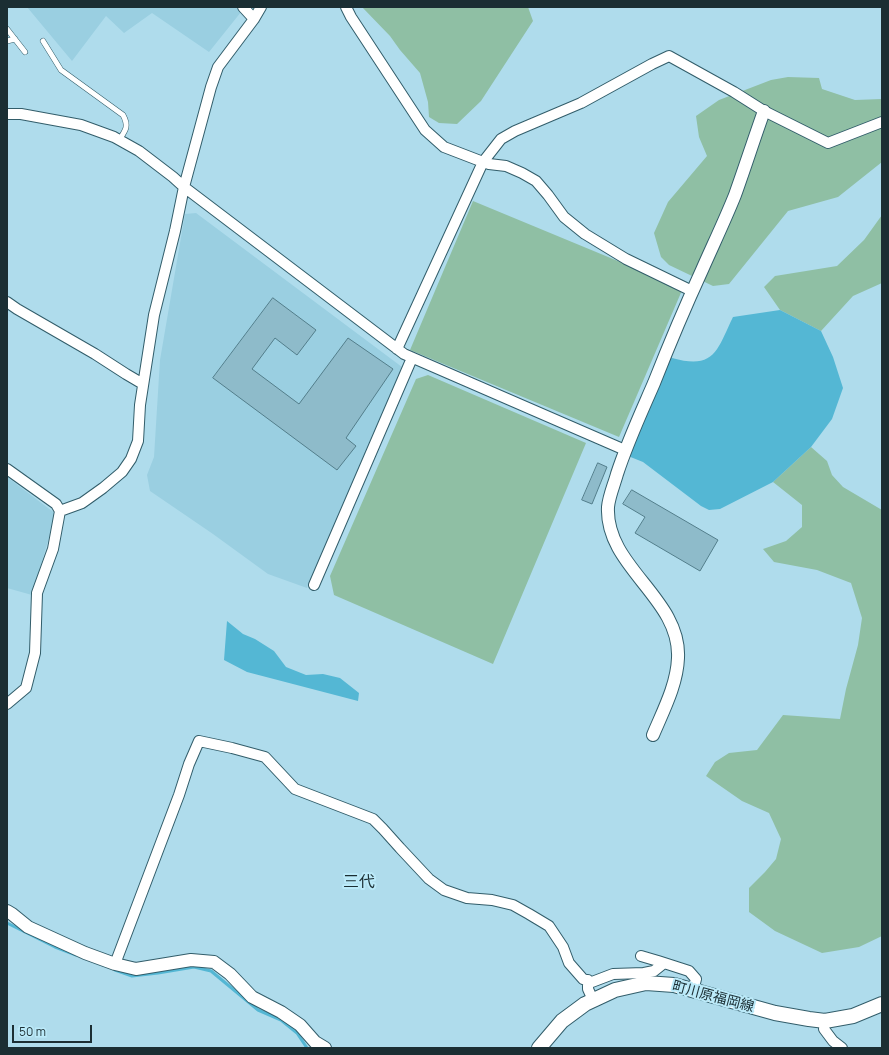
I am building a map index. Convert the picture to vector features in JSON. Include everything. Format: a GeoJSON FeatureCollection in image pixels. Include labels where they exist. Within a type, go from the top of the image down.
{"type":"FeatureCollection","features":[{"type":"Feature","properties":{"kind":"main road","name":"町川原福岡線"},"geometry":{"type":"LineString","coordinates":[[539,1048],[562,1021],[585,1004],[645,978],[775,1014],[809,1020],[825,1021],[853,1016],[882,1004]]}},
{"type":"Feature","properties":{"kind":"street"},"geometry":{"type":"LineString","coordinates":[[243,7],[254,19]]}},
{"type":"Feature","properties":{"kind":"street"},"geometry":{"type":"LineString","coordinates":[[60,512],[82,503],[122,472],[131,459],[138,441],[140,405],[154,316],[175,231],[184,187],[211,88],[218,67],[254,19],[261,7]]}},
{"type":"Feature","properties":{"kind":"street"},"geometry":{"type":"LineString","coordinates":[[346,7],[355,24],[425,130],[444,147],[489,164],[506,166],[527,176],[536,182],[548,195],[564,217],[585,234],[626,258],[692,291]]}},
{"type":"Feature","properties":{"kind":"street"},"geometry":{"type":"LineString","coordinates":[[397,349],[483,162],[501,139],[515,130],[581,103],[669,56],[734,92],[764,111],[828,143],[882,122]]}},
{"type":"Feature","properties":{"kind":"street"},"geometry":{"type":"LineString","coordinates":[[653,735],[672,690],[676,674],[678,651],[676,640],[671,624],[664,612],[618,549],[611,533],[608,507],[625,450],[734,196],[764,111]]}},
{"type":"Feature","properties":{"kind":"street"},"geometry":{"type":"LineString","coordinates":[[7,114],[21,114],[81,125],[119,140],[139,151],[184,187],[404,354],[625,450]]}},
{"type":"Feature","properties":{"kind":"street"},"geometry":{"type":"LineString","coordinates":[[7,302],[16,309],[95,354],[143,384]]}},
{"type":"Feature","properties":{"kind":"street"},"geometry":{"type":"LineString","coordinates":[[314,585],[412,358]]}},
{"type":"Feature","properties":{"kind":"street"},"geometry":{"type":"LineString","coordinates":[[7,469],[56,504],[60,512],[53,549],[37,593],[35,653],[26,688],[9,701]]}},
{"type":"Feature","properties":{"kind":"street"},"geometry":{"type":"LineString","coordinates":[[115,964],[179,795],[189,764],[199,741],[265,757],[295,789],[373,819],[429,879],[444,890],[467,898],[492,900],[513,905],[529,914],[548,926],[564,947],[569,963],[583,979],[592,982],[613,974],[645,978],[664,963]]}},
{"type":"Feature","properties":{"kind":"street"},"geometry":{"type":"LineString","coordinates":[[7,911],[28,927],[84,953],[115,964],[136,969],[191,960],[214,962],[230,974],[252,997],[281,1012],[300,1025],[317,1046]]}},
{"type":"Feature","properties":{"kind":"street"},"geometry":{"type":"LineString","coordinates":[[641,956],[688,972],[696,979],[693,991]]}},
{"type":"Feature","properties":{"kind":"street"},"geometry":{"type":"LineString","coordinates":[[588,980],[588,989],[593,1000]]}},
{"type":"Feature","properties":{"kind":"street"},"geometry":{"type":"LineString","coordinates":[[825,1021],[824,1029],[833,1041],[842,1048]]}},
{"type":"Feature","properties":{"kind":"lane"},"geometry":{"type":"LineString","coordinates":[[7,29],[25,52]]}},
{"type":"Feature","properties":{"kind":"lane"},"geometry":{"type":"LineString","coordinates":[[7,41],[15,39]]}},
{"type":"Feature","properties":{"kind":"lane"},"geometry":{"type":"LineString","coordinates":[[43,41],[61,70],[123,115],[126,121],[126,129],[119,140]]}},
{"type":"Feature","properties":{"kind":"shaded area"},"geometry":{"type":"Polygon","coordinates":[[[27,7],[236,7],[241,12],[209,52],[152,13],[124,33],[106,16],[72,61],[27,7]]]}},
{"type":"Feature","properties":{"kind":"shaded area"},"geometry":{"type":"Polygon","coordinates":[[[196,213],[402,367],[307,588],[268,574],[150,491],[147,475],[154,457],[160,360],[185,214],[196,213]]]}},
{"type":"Feature","properties":{"kind":"shaded area"},"geometry":{"type":"Polygon","coordinates":[[[780,310],[821,331],[833,357],[843,388],[832,419],[811,447],[773,482],[720,509],[709,510],[701,506],[643,462],[628,456],[669,353],[672,358],[686,361],[706,359],[718,348],[733,317],[780,310]]]}},
{"type":"Feature","properties":{"kind":"shaded area"},"geometry":{"type":"Polygon","coordinates":[[[7,477],[56,514],[32,595],[7,588],[7,477]]]}},
{"type":"Feature","properties":{"kind":"shaded area"},"geometry":{"type":"Polygon","coordinates":[[[227,621],[243,634],[255,639],[274,651],[286,667],[306,675],[323,674],[340,678],[359,693],[358,701],[247,672],[224,660],[227,621]]]}},
{"type":"Feature","properties":{"kind":"green space"},"geometry":{"type":"Polygon","coordinates":[[[362,7],[528,7],[533,21],[481,101],[457,124],[439,123],[429,117],[428,102],[420,73],[390,36],[362,7]]]}},
{"type":"Feature","properties":{"kind":"green space"},"geometry":{"type":"Polygon","coordinates":[[[788,77],[819,78],[822,89],[855,100],[882,99],[882,162],[838,197],[788,211],[729,284],[713,286],[669,265],[661,257],[654,233],[668,202],[707,156],[699,137],[696,116],[719,100],[771,80],[788,77]]]}},
{"type":"Feature","properties":{"kind":"green space"},"geometry":{"type":"Polygon","coordinates":[[[473,201],[683,288],[619,437],[410,350],[473,201]]]}},
{"type":"Feature","properties":{"kind":"green space"},"geometry":{"type":"Polygon","coordinates":[[[882,215],[882,283],[853,296],[821,331],[780,310],[764,287],[775,276],[837,266],[864,240],[882,215]]]}},
{"type":"Feature","properties":{"kind":"green space"},"geometry":{"type":"Polygon","coordinates":[[[428,375],[586,443],[493,664],[334,595],[330,576],[416,379],[428,375]]]}},
{"type":"Feature","properties":{"kind":"green space"},"geometry":{"type":"Polygon","coordinates":[[[811,447],[827,461],[832,475],[843,487],[882,510],[882,936],[859,947],[822,953],[775,931],[749,912],[749,888],[776,859],[781,839],[769,813],[742,801],[706,776],[715,762],[729,753],[757,750],[783,715],[840,719],[846,689],[858,645],[862,618],[851,583],[817,570],[774,562],[763,549],[786,541],[802,527],[802,505],[773,482],[811,447]]]}},
{"type":"Feature","properties":{"kind":"building"},"geometry":{"type":"Polygon","coordinates":[[[273,298],[316,330],[297,355],[275,338],[252,369],[299,404],[348,338],[393,369],[346,438],[356,446],[337,470],[213,378],[273,298]]]}},
{"type":"Feature","properties":{"kind":"building"},"geometry":{"type":"Polygon","coordinates":[[[598,463],[607,467],[592,504],[582,500],[598,463]]]}},
{"type":"Feature","properties":{"kind":"building"},"geometry":{"type":"Polygon","coordinates":[[[632,490],[718,540],[700,571],[635,533],[645,517],[623,504],[632,490]]]}},
{"type":"Feature","properties":{"kind":"waterway"},"geometry":{"type":"LineString","coordinates":[[7,923],[55,947],[76,955]]}},
{"type":"Feature","properties":{"kind":"waterway"},"geometry":{"type":"LineString","coordinates":[[115,970],[132,976],[194,967],[211,971],[258,1010],[281,1020],[297,1033],[307,1048]]}},
{"type":"Feature","properties":{"kind":"district","name":"三代"},"geometry":{"type":"Point","coordinates":[359,883]}}]}
